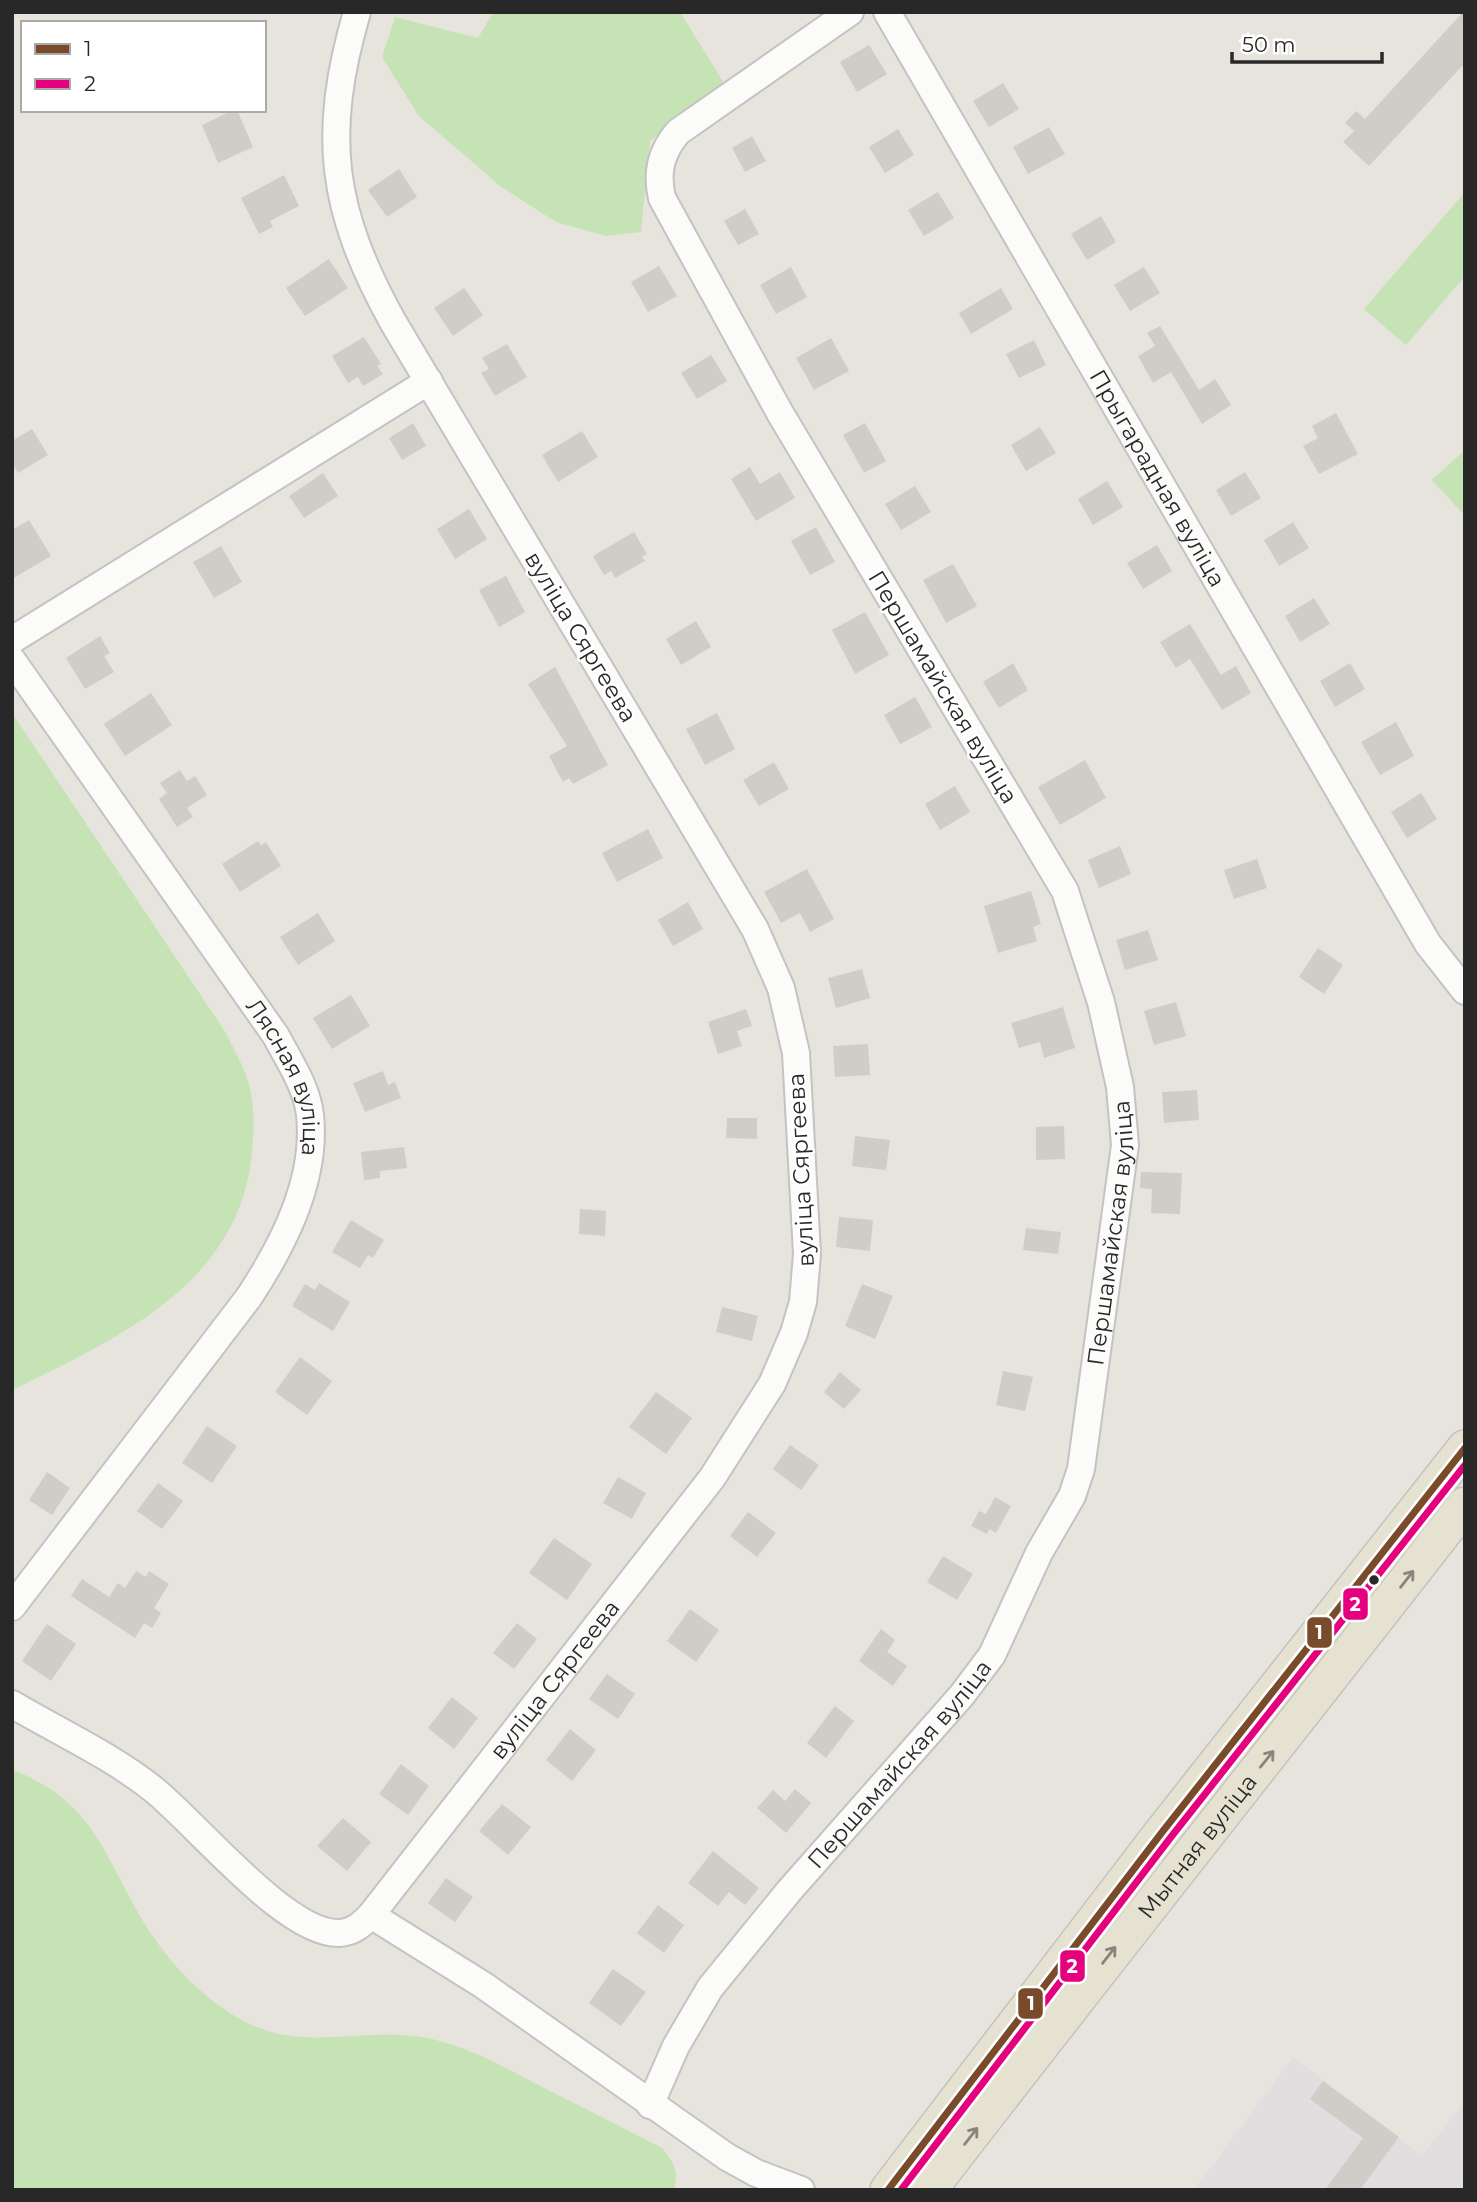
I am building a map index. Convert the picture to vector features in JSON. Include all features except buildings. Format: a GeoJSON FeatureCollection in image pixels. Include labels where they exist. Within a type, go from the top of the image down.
{"type":"FeatureCollection","features":[{"type":"Feature","properties":{"kind":"main road","name":"Мытная вуліца"},"geometry":{"type":"LineString","coordinates":[[888,2190],[1163,1831],[1465,1448]]}},
{"type":"Feature","properties":{"kind":"main road","name":"Мытная вуліца"},"geometry":{"type":"LineString","coordinates":[[929,2190],[1137,1919],[1301,1717],[1465,1505]]}},
{"type":"Feature","properties":{"kind":"street","name":"вуліца Сяргеева"},"geometry":{"type":"LineString","coordinates":[[357,12],[337,101],[335,159],[340,190],[364,266],[429,381],[768,954],[781,988],[796,1053],[807,1254],[803,1302],[794,1333],[772,1384],[752,1420],[704,1489],[371,1915]]}},
{"type":"Feature","properties":{"kind":"street","name":"Першамайская вуліца"},"geometry":{"type":"LineString","coordinates":[[650,2105],[676,2046],[710,1987],[789,1891],[962,1695],[992,1655],[1030,1571],[1072,1496],[1081,1469],[1122,1181],[1124,1117],[1120,1087],[1101,1002],[1065,891],[780,413],[671,219],[660,190],[660,164],[666,147],[678,132],[849,12]]}},
{"type":"Feature","properties":{"kind":"street","name":"Прыгарадная вуліца"},"geometry":{"type":"LineString","coordinates":[[887,12],[1428,944],[1459,973]]}},
{"type":"Feature","properties":{"kind":"street"},"geometry":{"type":"LineString","coordinates":[[12,640],[429,381]]}},
{"type":"Feature","properties":{"kind":"street","name":"Лясная вуліца"},"geometry":{"type":"LineString","coordinates":[[12,660],[276,1037],[298,1077],[310,1114],[310,1144],[296,1206],[255,1287],[12,1607]]}},
{"type":"Feature","properties":{"kind":"street"},"geometry":{"type":"LineString","coordinates":[[12,1704],[115,1763],[154,1790],[264,1892],[299,1919],[327,1932],[339,1933],[361,1925],[371,1915],[484,1985],[727,2157],[765,2177],[801,2190]]}},
{"type":"Feature","properties":{"kind":"shaded area"},"geometry":{"type":"Polygon","coordinates":[[[1293,2057],[1422,2155],[1465,2101],[1465,2190],[1194,2190],[1293,2057]]]}},
{"type":"Feature","properties":{"kind":"green space"},"geometry":{"type":"Polygon","coordinates":[[[493,12],[680,12],[724,83],[650,141],[641,232],[606,236],[556,222],[500,186],[418,115],[382,57],[395,17],[478,38],[493,12]]]}},
{"type":"Feature","properties":{"kind":"green space"},"geometry":{"type":"Polygon","coordinates":[[[1465,192],[1465,276],[1406,345],[1364,309],[1465,192]]]}},
{"type":"Feature","properties":{"kind":"green space"},"geometry":{"type":"Polygon","coordinates":[[[1465,450],[1465,516],[1432,480],[1465,450]]]}},
{"type":"Feature","properties":{"kind":"green space"},"geometry":{"type":"Polygon","coordinates":[[[12,713],[226,1033],[248,1081],[254,1121],[251,1161],[240,1205],[221,1243],[195,1276],[164,1304],[128,1329],[12,1390],[12,713]]]}},
{"type":"Feature","properties":{"kind":"green space"},"geometry":{"type":"Polygon","coordinates":[[[12,1770],[41,1783],[65,1800],[83,1818],[160,1946],[197,1988],[230,2013],[256,2027],[281,2034],[306,2037],[406,2035],[462,2048],[662,2148],[674,2167],[674,2190],[12,2190],[12,1770]]]}},
{"type":"Feature","properties":{"kind":"transit line","name":"1"},"geometry":{"type":"LineString","coordinates":[[888,2190],[1163,1831],[1465,1448]]}},
{"type":"Feature","properties":{"kind":"transit line","name":"2"},"geometry":{"type":"LineString","coordinates":[[901,2190],[1171,1837],[1465,1465]]}}]}
